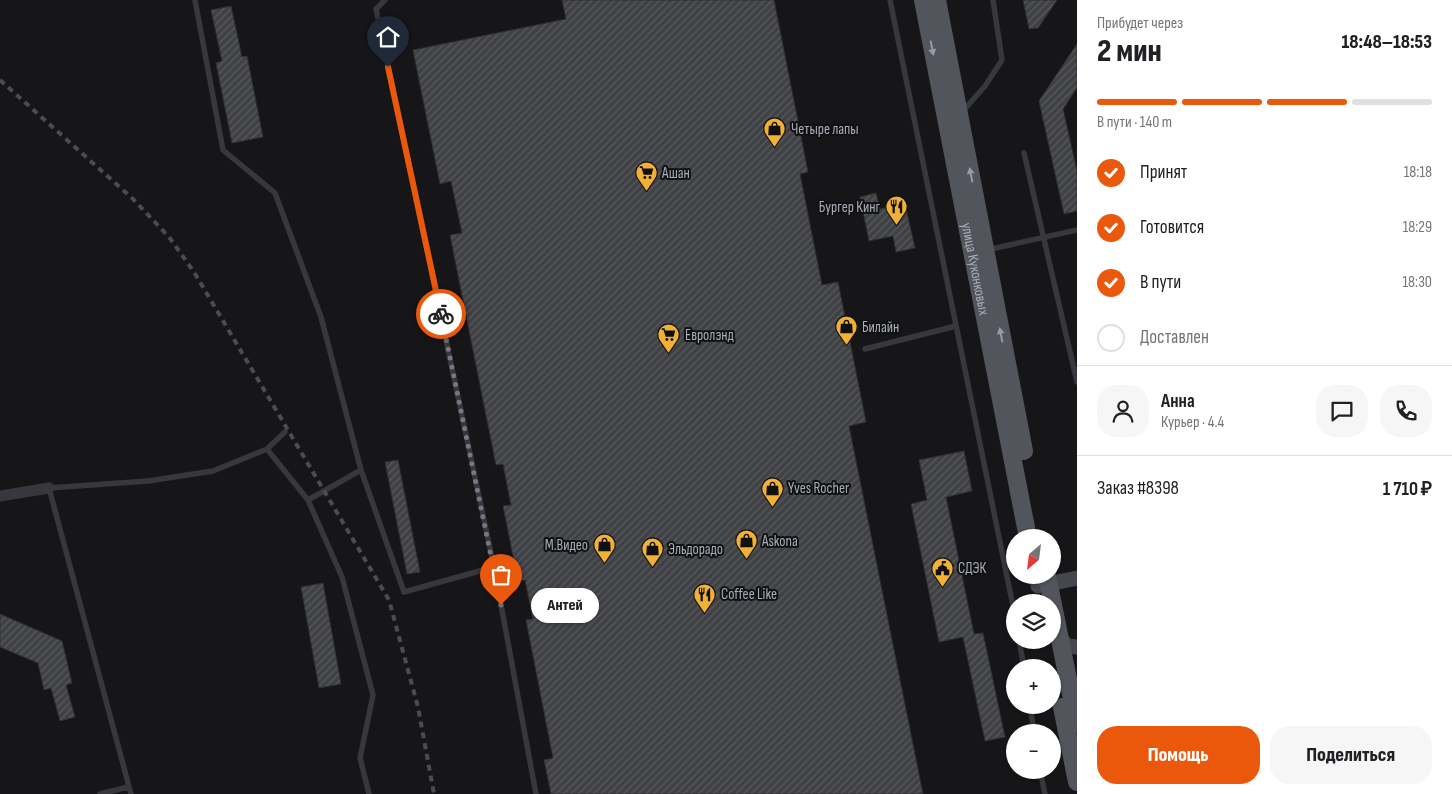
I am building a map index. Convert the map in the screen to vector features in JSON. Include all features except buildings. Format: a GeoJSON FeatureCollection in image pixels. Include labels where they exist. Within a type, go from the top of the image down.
{"type":"FeatureCollection","features":[{"type":"Feature","properties":{"kind":"main road","name":"улица Куконковых"},"geometry":{"type":"LineString","coordinates":[[923,0],[1026,529]]}},
{"type":"Feature","properties":{"kind":"main road","name":"улица Куконковых"},"geometry":{"type":"LineString","coordinates":[[936,0],[1038,529]]}},
{"type":"Feature","properties":{"kind":"main road"},"geometry":{"type":"LineString","coordinates":[[1042,585],[1077,578]]}},
{"type":"Feature","properties":{"kind":"main road"},"geometry":{"type":"LineString","coordinates":[[1061,638],[1073,653],[1077,724]]}},
{"type":"Feature","properties":{"kind":"main road"},"geometry":{"type":"LineString","coordinates":[[1057,649],[1077,782]]}},
{"type":"Feature","properties":{"kind":"street"},"geometry":{"type":"LineString","coordinates":[[0,496],[49,488]]}},
{"type":"Feature","properties":{"kind":"lane"},"geometry":{"type":"LineString","coordinates":[[195,0],[223,150],[275,193],[321,317],[361,470],[404,592],[494,567]]}},
{"type":"Feature","properties":{"kind":"lane"},"geometry":{"type":"LineString","coordinates":[[385,0],[376,9],[494,567],[536,794]]}},
{"type":"Feature","properties":{"kind":"lane"},"geometry":{"type":"LineString","coordinates":[[890,0],[1011,594]]}},
{"type":"Feature","properties":{"kind":"lane"},"geometry":{"type":"LineString","coordinates":[[959,115],[985,86],[1002,60],[993,0]]}},
{"type":"Feature","properties":{"kind":"lane"},"geometry":{"type":"LineString","coordinates":[[1024,153],[1077,382]]}},
{"type":"Feature","properties":{"kind":"lane"},"geometry":{"type":"LineString","coordinates":[[985,250],[1077,230]]}},
{"type":"Feature","properties":{"kind":"lane"},"geometry":{"type":"LineString","coordinates":[[865,349],[956,326]]}},
{"type":"Feature","properties":{"kind":"lane"},"geometry":{"type":"LineString","coordinates":[[131,794],[49,488],[148,481],[213,471],[266,449],[285,432]]}},
{"type":"Feature","properties":{"kind":"lane"},"geometry":{"type":"LineString","coordinates":[[266,449],[308,500],[342,577],[373,695],[360,758],[369,794]]}},
{"type":"Feature","properties":{"kind":"lane"},"geometry":{"type":"LineString","coordinates":[[308,500],[361,470]]}},
{"type":"Feature","properties":{"kind":"lane"},"geometry":{"type":"LineString","coordinates":[[1042,779],[1044,794]]}},
{"type":"Feature","properties":{"kind":"lane"},"geometry":{"type":"LineString","coordinates":[[100,794],[128,787]]}},
{"type":"Feature","properties":{"kind":"railway"},"geometry":{"type":"LineString","coordinates":[[0,80],[133,199],[169,237],[194,272],[389,600],[418,707],[434,794]]}},
{"type":"Feature","properties":{"kind":"way so far"},"geometry":{"type":"LineString","coordinates":[[441,314],[501,605]]}},
{"type":"Feature","properties":{"kind":"place","name":"Четыре лапы"},"geometry":{"type":"Point","coordinates":[775,148]}},
{"type":"Feature","properties":{"kind":"place","name":"Ашан"},"geometry":{"type":"Point","coordinates":[646,192]}},
{"type":"Feature","properties":{"kind":"place","name":"Бургер Кинг"},"geometry":{"type":"Point","coordinates":[896,226]}},
{"type":"Feature","properties":{"kind":"place","name":"Билайн"},"geometry":{"type":"Point","coordinates":[846,346]}},
{"type":"Feature","properties":{"kind":"place","name":"Евролэнд"},"geometry":{"type":"Point","coordinates":[669,354]}},
{"type":"Feature","properties":{"kind":"place","name":"Yves Rocher"},"geometry":{"type":"Point","coordinates":[772,507]}},
{"type":"Feature","properties":{"kind":"place","name":"Askona"},"geometry":{"type":"Point","coordinates":[746,560]}},
{"type":"Feature","properties":{"kind":"place","name":"М.Видео"},"geometry":{"type":"Point","coordinates":[604,564]}},
{"type":"Feature","properties":{"kind":"place","name":"Эльдорадо"},"geometry":{"type":"Point","coordinates":[652,568]}},
{"type":"Feature","properties":{"kind":"place","name":"СДЭК"},"geometry":{"type":"Point","coordinates":[942,587]}},
{"type":"Feature","properties":{"kind":"place","name":"Антей"},"geometry":{"type":"Point","coordinates":[501,605]}},
{"type":"Feature","properties":{"kind":"place","name":"Coffee Like"},"geometry":{"type":"Point","coordinates":[705,613]}},
{"type":"Feature","properties":{"kind":"route"},"geometry":{"type":"LineString","coordinates":[[388,67],[441,314]]}}]}
